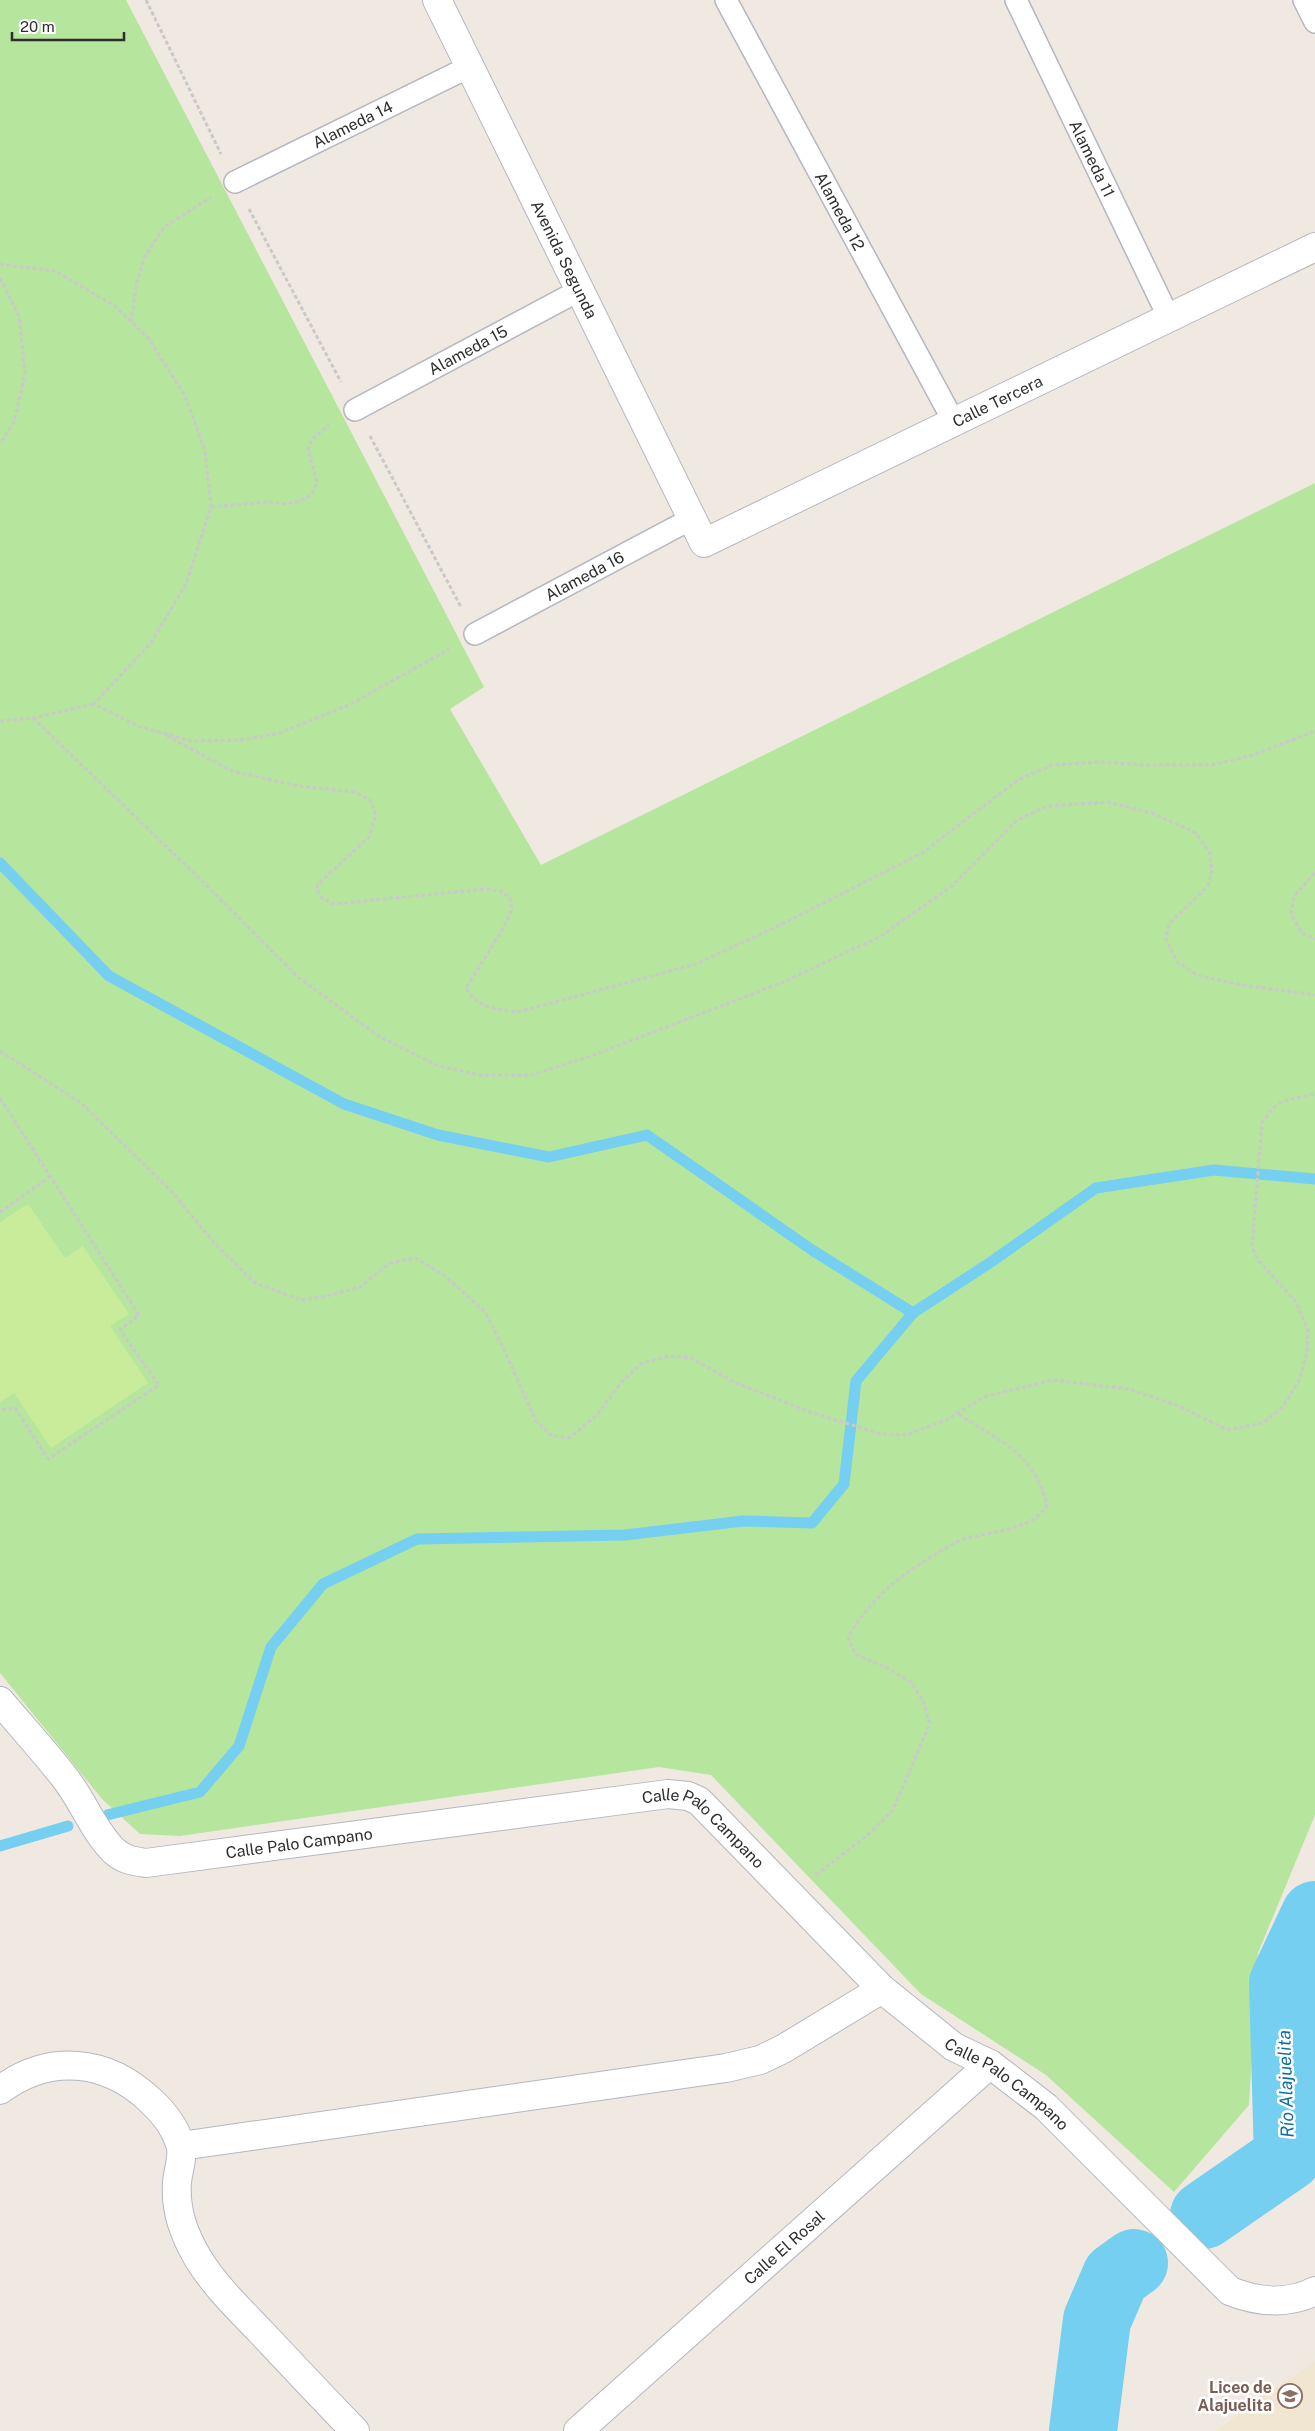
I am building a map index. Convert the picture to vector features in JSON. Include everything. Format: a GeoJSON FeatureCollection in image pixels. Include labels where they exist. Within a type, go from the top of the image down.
{"type":"FeatureCollection","features":[{"type":"Feature","properties":{"kind":"street","name":"Avenida Segunda"},"geometry":{"type":"LineString","coordinates":[[437,0],[693,518]]}},
{"type":"Feature","properties":{"kind":"street","name":"Calle Tercera"},"geometry":{"type":"LineString","coordinates":[[693,518],[704,542],[1315,247]]}},
{"type":"Feature","properties":{"kind":"street","name":"Calle Palo Campano"},"geometry":{"type":"LineString","coordinates":[[0,1701],[66,1779],[95,1828],[116,1852],[128,1861],[146,1863],[679,1794],[699,1801],[882,1989],[954,2047],[990,2064],[1046,2107],[1230,2291],[1245,2297],[1274,2300],[1295,2298],[1315,2291]]}},
{"type":"Feature","properties":{"kind":"street"},"geometry":{"type":"LineString","coordinates":[[181,2146],[726,2068],[760,2060],[783,2049],[882,1989]]}},
{"type":"Feature","properties":{"kind":"street","name":"Calle El Rosal"},"geometry":{"type":"LineString","coordinates":[[578,2431],[990,2064]]}},
{"type":"Feature","properties":{"kind":"street"},"geometry":{"type":"LineString","coordinates":[[0,2090],[11,2082],[42,2069],[73,2065],[107,2071],[136,2087],[167,2116],[181,2146],[177,2183],[178,2214],[188,2243],[212,2280],[355,2431]]}},
{"type":"Feature","properties":{"kind":"lane","name":"Alameda 12"},"geometry":{"type":"LineString","coordinates":[[726,0],[954,422]]}},
{"type":"Feature","properties":{"kind":"lane","name":"Alameda 11"},"geometry":{"type":"LineString","coordinates":[[1016,0],[1169,318]]}},
{"type":"Feature","properties":{"kind":"lane"},"geometry":{"type":"LineString","coordinates":[[1304,0],[1315,22]]}},
{"type":"Feature","properties":{"kind":"lane","name":"Alameda 14"},"geometry":{"type":"LineString","coordinates":[[235,182],[471,66]]}},
{"type":"Feature","properties":{"kind":"lane","name":"Alameda 15"},"geometry":{"type":"LineString","coordinates":[[355,410],[580,290]]}},
{"type":"Feature","properties":{"kind":"lane","name":"Alameda 16"},"geometry":{"type":"LineString","coordinates":[[476,634],[693,518]]}},
{"type":"Feature","properties":{"kind":"path"},"geometry":{"type":"LineString","coordinates":[[94,704],[138,726],[191,741],[241,740],[280,733],[351,704],[476,634],[235,182],[146,0]]}},
{"type":"Feature","properties":{"kind":"path"},"geometry":{"type":"LineString","coordinates":[[131,322],[137,281],[145,256],[164,227],[235,182]]}},
{"type":"Feature","properties":{"kind":"path"},"geometry":{"type":"LineString","coordinates":[[0,264],[55,272],[115,306],[149,339],[185,396],[205,450],[211,507],[186,584],[150,644],[94,704],[33,718],[0,722]]}},
{"type":"Feature","properties":{"kind":"path"},"geometry":{"type":"LineString","coordinates":[[0,278],[20,316],[24,374],[14,422],[0,444]]}},
{"type":"Feature","properties":{"kind":"path"},"geometry":{"type":"LineString","coordinates":[[211,507],[269,502],[287,504],[301,501],[311,495],[317,483],[308,448],[312,439],[321,430],[355,410]]}},
{"type":"Feature","properties":{"kind":"path"},"geometry":{"type":"LineString","coordinates":[[33,718],[199,878],[299,978],[380,1037],[439,1066],[479,1075],[531,1075],[557,1067],[749,995],[812,969],[881,936],[952,886],[1017,820],[1048,806],[1108,802],[1152,813],[1196,833],[1210,853],[1212,872],[1208,886],[1169,924],[1166,939],[1177,962],[1197,975],[1241,985],[1315,995]]}},
{"type":"Feature","properties":{"kind":"path"},"geometry":{"type":"LineString","coordinates":[[162,733],[232,770],[298,786],[355,792],[370,800],[376,815],[368,836],[317,885],[319,896],[334,904],[486,889],[501,891],[510,898],[512,908],[501,932],[466,988],[474,1001],[495,1009],[518,1012],[696,964],[776,927],[922,854],[1018,780],[1052,765],[1098,762],[1146,765],[1212,764],[1252,755],[1315,731]]}},
{"type":"Feature","properties":{"kind":"path"},"geometry":{"type":"LineString","coordinates":[[1315,873],[1294,896],[1291,914],[1302,933],[1315,939]]}},
{"type":"Feature","properties":{"kind":"path"},"geometry":{"type":"LineString","coordinates":[[0,1051],[81,1103],[172,1192],[216,1245],[255,1283],[301,1300],[328,1296],[360,1287],[390,1262],[416,1258],[445,1276],[485,1312],[536,1421],[552,1436],[569,1438],[596,1416],[620,1383],[642,1363],[669,1356],[691,1358],[734,1382],[784,1402],[881,1434],[906,1435],[946,1420],[984,1397],[1053,1380],[1129,1389],[1179,1406],[1228,1430],[1263,1423],[1282,1408],[1299,1381],[1307,1353],[1308,1330],[1296,1302],[1258,1260],[1252,1247],[1262,1123],[1272,1108],[1290,1098],[1315,1093]]}},
{"type":"Feature","properties":{"kind":"path"},"geometry":{"type":"LineString","coordinates":[[0,1098],[139,1315],[120,1330],[159,1385],[48,1459],[15,1408],[0,1410]]}},
{"type":"Feature","properties":{"kind":"path"},"geometry":{"type":"LineString","coordinates":[[0,1212],[51,1176]]}},
{"type":"Feature","properties":{"kind":"path"},"geometry":{"type":"LineString","coordinates":[[790,1895],[870,1833],[893,1810],[930,1723],[923,1701],[911,1682],[887,1668],[855,1654],[848,1637],[864,1611],[904,1573],[958,1541],[1014,1527],[1041,1516],[1047,1504],[1042,1484],[1024,1457],[957,1414]]}},
{"type":"Feature","properties":{"kind":"shaded area","name":"Liceo de Alajuelita"},"geometry":{"type":"Polygon","coordinates":[[[1315,2361],[1315,2431],[1215,2431],[1315,2361]]]}},
{"type":"Feature","properties":{"kind":"green space"},"geometry":{"type":"Polygon","coordinates":[[[0,0],[126,0],[484,687],[450,709],[541,865],[1315,483],[1315,1815],[1258,1953],[1249,2105],[1174,2192],[1046,2075],[921,1994],[711,1775],[659,1767],[180,1836],[140,1834],[102,1799],[0,1673],[0,0]]]}},
{"type":"Feature","properties":{"kind":"green space"},"geometry":{"type":"Polygon","coordinates":[[[28,1204],[65,1258],[83,1246],[129,1314],[110,1326],[148,1383],[51,1448],[14,1393],[0,1402],[0,1222],[28,1204]]]}},
{"type":"Feature","properties":{"kind":"waterway"},"geometry":{"type":"LineString","coordinates":[[0,863],[109,976],[344,1104],[438,1135],[549,1157],[647,1135],[812,1250],[913,1313]]}},
{"type":"Feature","properties":{"kind":"waterway"},"geometry":{"type":"LineString","coordinates":[[107,1815],[200,1792],[239,1746],[271,1647],[323,1584],[417,1539],[625,1535],[743,1521],[812,1523],[844,1484],[856,1381],[913,1313],[991,1262],[1096,1188],[1214,1170],[1315,1179]]}},
{"type":"Feature","properties":{"kind":"waterway"},"geometry":{"type":"LineString","coordinates":[[0,1846],[68,1826]]}},
{"type":"Feature","properties":{"kind":"waterway","name":"Río Alajuelita"},"geometry":{"type":"LineString","coordinates":[[1204,2215],[1288,2157],[1283,1983],[1315,1915]]}},
{"type":"Feature","properties":{"kind":"waterway","name":"Río Alajuelita"},"geometry":{"type":"LineString","coordinates":[[1083,2431],[1097,2320],[1116,2276],[1134,2263]]}},
{"type":"Feature","properties":{"kind":"place","name":"Liceo de Alajuelita"},"geometry":{"type":"Point","coordinates":[1290,2396]}}]}
